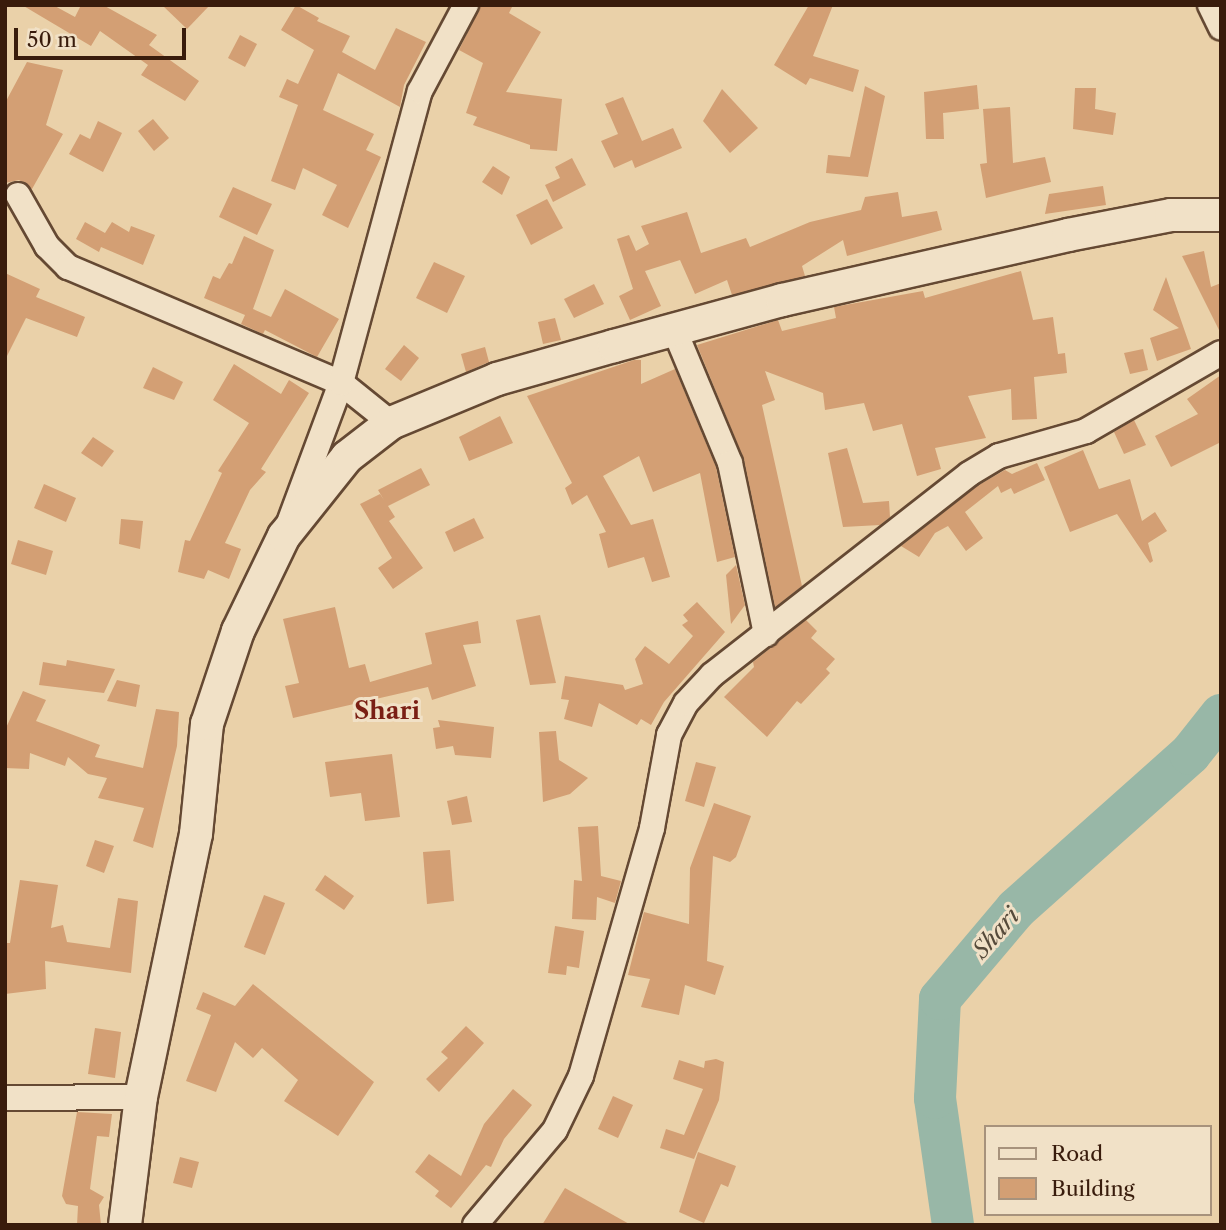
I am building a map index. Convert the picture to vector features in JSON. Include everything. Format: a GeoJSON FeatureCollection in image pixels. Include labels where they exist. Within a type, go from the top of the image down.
{"type":"FeatureCollection","features":[{"type":"Feature","properties":{"kind":"street"},"geometry":{"type":"LineString","coordinates":[[125,1225],[141,1097],[196,834],[207,724],[238,631],[284,536],[341,383],[420,91],[466,5]]}},
{"type":"Feature","properties":{"kind":"street"},"geometry":{"type":"LineString","coordinates":[[1210,5],[1221,28]]}},
{"type":"Feature","properties":{"kind":"street"},"geometry":{"type":"LineString","coordinates":[[18,195],[47,246],[68,267],[341,383],[391,423]]}},
{"type":"Feature","properties":{"kind":"street"},"geometry":{"type":"LineString","coordinates":[[284,536],[347,457],[391,423],[497,379],[674,330],[1068,235],[1171,215],[1221,215]]}},
{"type":"Feature","properties":{"kind":"street"},"geometry":{"type":"LineString","coordinates":[[674,330],[730,463],[766,634]]}},
{"type":"Feature","properties":{"kind":"street"},"geometry":{"type":"LineString","coordinates":[[475,1225],[555,1130],[581,1076],[652,828],[669,735],[687,703],[712,675],[969,474],[999,456],[1086,431],[1221,353]]}},
{"type":"Feature","properties":{"kind":"street"},"geometry":{"type":"LineString","coordinates":[[5,1098],[141,1097]]}},
{"type":"Feature","properties":{"kind":"building"},"geometry":{"type":"Polygon","coordinates":[[[22,5],[53,5],[75,17],[81,5],[103,5],[157,35],[149,45],[199,81],[185,101],[141,75],[148,65],[100,31],[91,46],[22,5]]]}},
{"type":"Feature","properties":{"kind":"building"},"geometry":{"type":"Polygon","coordinates":[[[162,5],[210,5],[187,29],[162,5]]]}},
{"type":"Feature","properties":{"kind":"building"},"geometry":{"type":"Polygon","coordinates":[[[296,5],[319,18],[317,21],[350,36],[342,52],[375,70],[396,28],[426,42],[404,85],[400,107],[338,73],[323,110],[374,134],[366,150],[381,157],[348,228],[322,215],[337,185],[303,168],[295,190],[271,181],[298,105],[279,97],[287,79],[298,84],[314,50],[281,30],[296,5]]]}},
{"type":"Feature","properties":{"kind":"building"},"geometry":{"type":"Polygon","coordinates":[[[481,5],[513,5],[509,13],[541,32],[506,92],[562,99],[557,151],[530,149],[530,145],[473,125],[477,117],[466,113],[483,63],[459,50],[481,5]]]}},
{"type":"Feature","properties":{"kind":"building"},"geometry":{"type":"Polygon","coordinates":[[[809,5],[833,5],[813,56],[859,70],[853,92],[810,78],[806,85],[774,65],[809,5]]]}},
{"type":"Feature","properties":{"kind":"building"},"geometry":{"type":"Polygon","coordinates":[[[240,35],[257,44],[245,67],[228,58],[240,35]]]}},
{"type":"Feature","properties":{"kind":"building"},"geometry":{"type":"Polygon","coordinates":[[[27,62],[63,70],[46,125],[63,134],[32,189],[19,180],[5,183],[5,103],[27,62]]]}},
{"type":"Feature","properties":{"kind":"building"},"geometry":{"type":"Polygon","coordinates":[[[977,85],[979,109],[943,113],[944,139],[926,139],[924,92],[977,85]]]}},
{"type":"Feature","properties":{"kind":"building"},"geometry":{"type":"Polygon","coordinates":[[[865,86],[885,96],[868,177],[826,173],[828,155],[850,157],[865,86]]]}},
{"type":"Feature","properties":{"kind":"building"},"geometry":{"type":"Polygon","coordinates":[[[1075,88],[1096,88],[1095,109],[1116,113],[1113,135],[1073,129],[1075,88]]]}},
{"type":"Feature","properties":{"kind":"building"},"geometry":{"type":"Polygon","coordinates":[[[722,89],[758,128],[730,153],[703,121],[722,89]]]}},
{"type":"Feature","properties":{"kind":"building"},"geometry":{"type":"Polygon","coordinates":[[[623,97],[642,141],[673,128],[682,148],[635,168],[632,160],[614,168],[601,141],[618,134],[605,104],[623,97]]]}},
{"type":"Feature","properties":{"kind":"building"},"geometry":{"type":"Polygon","coordinates":[[[1010,107],[1013,163],[1045,157],[1051,182],[986,198],[980,164],[987,163],[983,109],[1010,107]]]}},
{"type":"Feature","properties":{"kind":"building"},"geometry":{"type":"Polygon","coordinates":[[[153,119],[169,138],[154,151],[138,131],[153,119]]]}},
{"type":"Feature","properties":{"kind":"building"},"geometry":{"type":"Polygon","coordinates":[[[98,121],[122,133],[103,172],[69,154],[80,134],[90,139],[98,121]]]}},
{"type":"Feature","properties":{"kind":"building"},"geometry":{"type":"Polygon","coordinates":[[[572,158],[586,185],[553,202],[545,185],[560,178],[555,167],[572,158]]]}},
{"type":"Feature","properties":{"kind":"building"},"geometry":{"type":"Polygon","coordinates":[[[493,166],[510,177],[502,195],[482,182],[493,166]]]}},
{"type":"Feature","properties":{"kind":"building"},"geometry":{"type":"Polygon","coordinates":[[[1103,186],[1106,205],[1045,214],[1049,194],[1103,186]]]}},
{"type":"Feature","properties":{"kind":"building"},"geometry":{"type":"Polygon","coordinates":[[[233,187],[272,204],[257,235],[219,217],[233,187]]]}},
{"type":"Feature","properties":{"kind":"building"},"geometry":{"type":"Polygon","coordinates":[[[898,192],[902,217],[937,211],[942,230],[847,256],[843,240],[802,266],[805,276],[732,295],[727,280],[695,294],[680,260],[645,271],[661,306],[630,320],[619,296],[633,289],[617,239],[629,235],[636,251],[649,244],[641,226],[687,212],[701,253],[746,238],[750,247],[810,222],[861,210],[865,197],[898,192]]]}},
{"type":"Feature","properties":{"kind":"building"},"geometry":{"type":"Polygon","coordinates":[[[547,199],[563,228],[531,245],[516,215],[547,199]]]}},
{"type":"Feature","properties":{"kind":"building"},"geometry":{"type":"Polygon","coordinates":[[[85,222],[105,233],[112,222],[129,232],[131,226],[155,235],[143,265],[101,247],[99,252],[76,239],[85,222]]]}},
{"type":"Feature","properties":{"kind":"building"},"geometry":{"type":"Polygon","coordinates":[[[244,236],[274,250],[253,309],[271,317],[285,289],[339,319],[317,357],[265,330],[263,334],[241,324],[245,315],[204,298],[213,276],[220,279],[229,263],[232,264],[244,236]]]}},
{"type":"Feature","properties":{"kind":"building"},"geometry":{"type":"Polygon","coordinates":[[[1204,251],[1211,287],[1221,283],[1221,334],[1182,256],[1204,251]]]}},
{"type":"Feature","properties":{"kind":"building"},"geometry":{"type":"Polygon","coordinates":[[[434,262],[465,276],[447,313],[416,298],[434,262]]]}},
{"type":"Feature","properties":{"kind":"building"},"geometry":{"type":"Polygon","coordinates":[[[1021,271],[1033,320],[1053,317],[1058,354],[1065,353],[1067,373],[1034,377],[1037,419],[1012,420],[1011,389],[968,396],[986,438],[935,448],[941,469],[917,476],[902,424],[873,431],[864,403],[825,410],[823,393],[765,371],[775,400],[762,405],[802,586],[775,607],[744,460],[697,345],[778,320],[782,331],[836,318],[834,307],[923,291],[925,298],[1021,271]]]}},
{"type":"Feature","properties":{"kind":"building"},"geometry":{"type":"Polygon","coordinates":[[[5,273],[40,289],[36,297],[85,317],[77,337],[26,318],[5,360],[5,273]]]}},
{"type":"Feature","properties":{"kind":"building"},"geometry":{"type":"Polygon","coordinates":[[[1166,277],[1191,349],[1157,361],[1150,338],[1179,328],[1153,310],[1166,277]]]}},
{"type":"Feature","properties":{"kind":"building"},"geometry":{"type":"Polygon","coordinates":[[[594,284],[604,304],[574,318],[564,299],[594,284]]]}},
{"type":"Feature","properties":{"kind":"building"},"geometry":{"type":"Polygon","coordinates":[[[555,318],[561,340],[543,344],[538,322],[555,318]]]}},
{"type":"Feature","properties":{"kind":"building"},"geometry":{"type":"Polygon","coordinates":[[[404,345],[419,358],[401,381],[385,369],[404,345]]]}},
{"type":"Feature","properties":{"kind":"building"},"geometry":{"type":"Polygon","coordinates":[[[485,347],[489,362],[466,372],[461,354],[485,347]]]}},
{"type":"Feature","properties":{"kind":"building"},"geometry":{"type":"Polygon","coordinates":[[[1143,349],[1148,370],[1130,374],[1124,353],[1143,349]]]}},
{"type":"Feature","properties":{"kind":"building"},"geometry":{"type":"Polygon","coordinates":[[[634,360],[641,360],[641,384],[675,369],[716,467],[735,557],[717,562],[700,473],[653,492],[639,456],[603,476],[631,525],[653,519],[670,577],[652,582],[644,557],[608,568],[599,534],[606,532],[587,495],[572,505],[565,488],[572,483],[527,396],[634,360]]]}},
{"type":"Feature","properties":{"kind":"building"},"geometry":{"type":"Polygon","coordinates":[[[234,364],[281,394],[289,380],[309,393],[261,469],[266,472],[250,490],[225,543],[241,549],[229,579],[208,570],[204,579],[178,572],[185,540],[190,541],[222,473],[218,471],[249,423],[213,400],[234,364]]]}},
{"type":"Feature","properties":{"kind":"building"},"geometry":{"type":"Polygon","coordinates":[[[153,367],[183,382],[174,400],[143,388],[153,367]]]}},
{"type":"Feature","properties":{"kind":"building"},"geometry":{"type":"Polygon","coordinates":[[[1221,375],[1221,442],[1171,467],[1155,436],[1198,414],[1187,399],[1221,375]]]}},
{"type":"Feature","properties":{"kind":"building"},"geometry":{"type":"Polygon","coordinates":[[[500,416],[513,443],[469,461],[459,437],[500,416]]]}},
{"type":"Feature","properties":{"kind":"building"},"geometry":{"type":"Polygon","coordinates":[[[1134,420],[1146,445],[1124,454],[1114,432],[1134,420]]]}},
{"type":"Feature","properties":{"kind":"building"},"geometry":{"type":"Polygon","coordinates":[[[93,437],[114,451],[102,467],[81,453],[93,437]]]}},
{"type":"Feature","properties":{"kind":"building"},"geometry":{"type":"Polygon","coordinates":[[[847,448],[863,503],[889,501],[890,517],[880,525],[843,527],[828,453],[847,448]]]}},
{"type":"Feature","properties":{"kind":"building"},"geometry":{"type":"Polygon","coordinates":[[[1083,450],[1099,489],[1130,479],[1142,521],[1155,512],[1167,531],[1148,543],[1153,561],[1150,563],[1117,514],[1070,532],[1044,467],[1083,450]]]}},
{"type":"Feature","properties":{"kind":"building"},"geometry":{"type":"Polygon","coordinates":[[[1037,463],[1045,480],[1014,494],[1011,488],[1001,493],[998,486],[965,512],[983,538],[966,551],[948,526],[935,533],[919,557],[901,546],[977,486],[1005,470],[1012,474],[1037,463]]]}},
{"type":"Feature","properties":{"kind":"building"},"geometry":{"type":"Polygon","coordinates":[[[421,468],[430,485],[388,506],[395,517],[389,521],[423,568],[393,589],[378,568],[392,558],[360,504],[380,494],[384,500],[378,490],[421,468]]]}},
{"type":"Feature","properties":{"kind":"building"},"geometry":{"type":"Polygon","coordinates":[[[44,484],[76,498],[66,522],[34,508],[44,484]]]}},
{"type":"Feature","properties":{"kind":"building"},"geometry":{"type":"Polygon","coordinates":[[[474,518],[484,538],[454,552],[445,532],[474,518]]]}},
{"type":"Feature","properties":{"kind":"building"},"geometry":{"type":"Polygon","coordinates":[[[121,519],[143,521],[140,549],[119,544],[121,519]]]}},
{"type":"Feature","properties":{"kind":"building"},"geometry":{"type":"Polygon","coordinates":[[[18,540],[53,551],[46,575],[11,564],[18,540]]]}},
{"type":"Feature","properties":{"kind":"building"},"geometry":{"type":"Polygon","coordinates":[[[736,565],[745,605],[731,624],[726,575],[736,565]]]}},
{"type":"Feature","properties":{"kind":"building"},"geometry":{"type":"Polygon","coordinates":[[[697,602],[725,632],[664,702],[651,725],[641,719],[637,725],[599,703],[592,727],[564,719],[569,700],[561,699],[565,676],[623,685],[625,690],[643,684],[635,659],[645,646],[669,664],[693,636],[682,625],[688,621],[683,615],[697,602]]]}},
{"type":"Feature","properties":{"kind":"building"},"geometry":{"type":"Polygon","coordinates":[[[335,607],[349,668],[365,664],[370,682],[432,664],[425,633],[478,621],[481,643],[463,645],[476,686],[432,700],[428,687],[293,718],[285,686],[299,683],[283,619],[335,607]]]}},
{"type":"Feature","properties":{"kind":"building"},"geometry":{"type":"Polygon","coordinates":[[[540,615],[556,683],[530,685],[516,620],[540,615]]]}},
{"type":"Feature","properties":{"kind":"building"},"geometry":{"type":"Polygon","coordinates":[[[806,620],[817,631],[811,638],[835,659],[826,669],[830,673],[801,704],[797,701],[767,737],[724,697],[754,667],[753,662],[806,620]]]}},
{"type":"Feature","properties":{"kind":"building"},"geometry":{"type":"Polygon","coordinates":[[[67,660],[115,669],[104,693],[39,685],[43,662],[66,666],[67,660]]]}},
{"type":"Feature","properties":{"kind":"building"},"geometry":{"type":"Polygon","coordinates":[[[117,680],[140,685],[136,707],[107,701],[117,680]]]}},
{"type":"Feature","properties":{"kind":"building"},"geometry":{"type":"Polygon","coordinates":[[[23,691],[46,700],[36,721],[100,745],[95,757],[143,768],[156,709],[179,712],[177,746],[153,848],[133,841],[144,808],[98,798],[107,778],[88,774],[68,757],[65,766],[30,753],[29,769],[5,768],[5,730],[23,691]]]}},
{"type":"Feature","properties":{"kind":"building"},"geometry":{"type":"Polygon","coordinates":[[[438,720],[494,727],[491,758],[455,755],[453,746],[436,749],[433,728],[440,727],[438,720]]]}},
{"type":"Feature","properties":{"kind":"building"},"geometry":{"type":"Polygon","coordinates":[[[556,731],[559,760],[588,778],[570,794],[543,802],[539,732],[556,731]]]}},
{"type":"Feature","properties":{"kind":"building"},"geometry":{"type":"Polygon","coordinates":[[[392,754],[400,817],[365,821],[361,793],[330,797],[325,762],[392,754]]]}},
{"type":"Feature","properties":{"kind":"building"},"geometry":{"type":"Polygon","coordinates":[[[696,762],[716,767],[704,807],[685,801],[696,762]]]}},
{"type":"Feature","properties":{"kind":"building"},"geometry":{"type":"Polygon","coordinates":[[[467,796],[472,822],[452,825],[447,801],[467,796]]]}},
{"type":"Feature","properties":{"kind":"building"},"geometry":{"type":"Polygon","coordinates":[[[714,803],[751,816],[736,857],[730,862],[713,856],[707,961],[724,966],[715,995],[685,985],[679,1015],[641,1007],[650,979],[628,975],[644,912],[689,924],[690,868],[714,803]]]}},
{"type":"Feature","properties":{"kind":"building"},"geometry":{"type":"Polygon","coordinates":[[[598,826],[601,876],[621,881],[615,903],[597,897],[596,920],[572,919],[574,880],[582,881],[578,827],[598,826]]]}},
{"type":"Feature","properties":{"kind":"building"},"geometry":{"type":"Polygon","coordinates":[[[95,840],[114,846],[104,873],[86,866],[95,840]]]}},
{"type":"Feature","properties":{"kind":"building"},"geometry":{"type":"Polygon","coordinates":[[[450,850],[454,901],[427,904],[423,852],[450,850]]]}},
{"type":"Feature","properties":{"kind":"building"},"geometry":{"type":"Polygon","coordinates":[[[325,875],[354,896],[344,910],[315,890],[325,875]]]}},
{"type":"Feature","properties":{"kind":"building"},"geometry":{"type":"Polygon","coordinates":[[[20,880],[58,885],[51,928],[63,925],[67,942],[110,948],[118,898],[138,901],[131,973],[45,961],[46,989],[5,994],[5,943],[10,943],[20,880]]]}},
{"type":"Feature","properties":{"kind":"building"},"geometry":{"type":"Polygon","coordinates":[[[264,895],[285,903],[265,955],[244,947],[264,895]]]}},
{"type":"Feature","properties":{"kind":"building"},"geometry":{"type":"Polygon","coordinates":[[[555,926],[584,931],[579,968],[567,966],[566,975],[548,973],[555,926]]]}},
{"type":"Feature","properties":{"kind":"building"},"geometry":{"type":"Polygon","coordinates":[[[253,984],[374,1082],[338,1136],[284,1101],[298,1080],[262,1048],[253,1058],[235,1042],[216,1092],[186,1081],[211,1015],[196,1009],[203,992],[235,1006],[253,984]]]}},
{"type":"Feature","properties":{"kind":"building"},"geometry":{"type":"Polygon","coordinates":[[[466,1026],[484,1043],[439,1092],[426,1079],[448,1058],[441,1052],[466,1026]]]}},
{"type":"Feature","properties":{"kind":"building"},"geometry":{"type":"Polygon","coordinates":[[[95,1028],[121,1032],[115,1078],[88,1074],[95,1028]]]}},
{"type":"Feature","properties":{"kind":"building"},"geometry":{"type":"Polygon","coordinates":[[[716,1059],[724,1062],[719,1100],[694,1159],[660,1148],[666,1129],[684,1135],[703,1089],[673,1079],[679,1060],[704,1068],[705,1061],[716,1059]]]}},
{"type":"Feature","properties":{"kind":"building"},"geometry":{"type":"Polygon","coordinates":[[[513,1089],[532,1105],[504,1139],[491,1167],[486,1165],[451,1208],[435,1196],[439,1191],[415,1172],[429,1154],[461,1176],[484,1124],[513,1089]]]}},
{"type":"Feature","properties":{"kind":"building"},"geometry":{"type":"Polygon","coordinates":[[[613,1096],[633,1105],[618,1138],[598,1129],[613,1096]]]}},
{"type":"Feature","properties":{"kind":"building"},"geometry":{"type":"Polygon","coordinates":[[[77,1112],[112,1114],[109,1137],[97,1136],[90,1189],[104,1197],[99,1205],[101,1225],[77,1225],[78,1206],[66,1204],[62,1196],[77,1112]]]}},
{"type":"Feature","properties":{"kind":"building"},"geometry":{"type":"Polygon","coordinates":[[[698,1152],[736,1166],[728,1187],[721,1184],[704,1223],[679,1212],[698,1152]]]}},
{"type":"Feature","properties":{"kind":"building"},"geometry":{"type":"Polygon","coordinates":[[[180,1157],[199,1162],[192,1188],[173,1183],[180,1157]]]}},
{"type":"Feature","properties":{"kind":"building"},"geometry":{"type":"Polygon","coordinates":[[[565,1188],[631,1225],[542,1225],[565,1188]]]}},
{"type":"Feature","properties":{"kind":"waterway","name":"Shari"},"geometry":{"type":"LineString","coordinates":[[953,1225],[935,1098],[940,999],[1016,909],[1190,754],[1221,715]]}},
{"type":"Feature","properties":{"kind":"district","name":"Shari"},"geometry":{"type":"Point","coordinates":[387,711]}}]}
